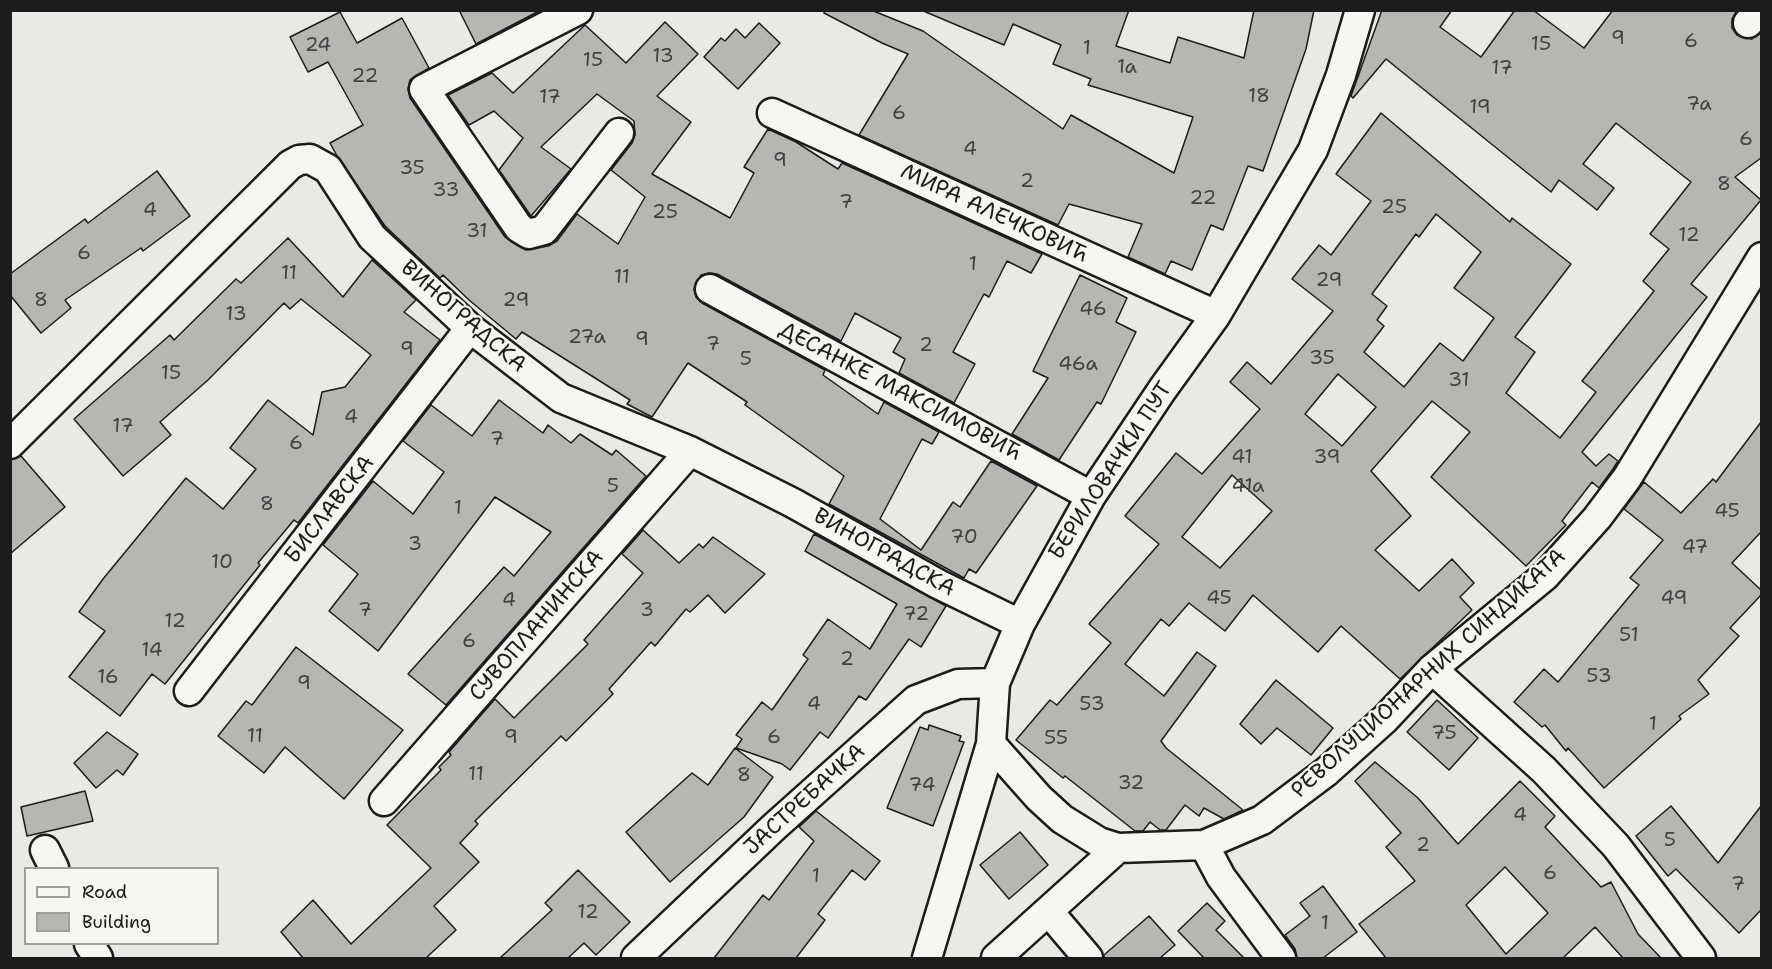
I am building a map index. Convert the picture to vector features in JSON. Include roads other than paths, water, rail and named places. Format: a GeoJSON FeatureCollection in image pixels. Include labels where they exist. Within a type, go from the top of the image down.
{"type":"FeatureCollection","features":[{"type":"Feature","properties":{"kind":"street"},"geometry":{"type":"LineString","coordinates":[[578,10],[424,89],[519,228],[529,234],[544,230],[619,133]]}},
{"type":"Feature","properties":{"kind":"street","name":"БЕРИЛОВАЧКИ ПУТ"},"geometry":{"type":"LineString","coordinates":[[927,958],[991,744],[995,683],[1020,624],[1091,496],[1162,390],[1216,315],[1313,150],[1341,75],[1360,10]]}},
{"type":"Feature","properties":{"kind":"street","name":"МИРА АЛЕЧКОВИЋ"},"geometry":{"type":"LineString","coordinates":[[772,113],[1216,315]]}},
{"type":"Feature","properties":{"kind":"street","name":"ВИНОГРАДСКА"},"geometry":{"type":"LineString","coordinates":[[10,444],[281,174],[299,160],[310,159],[328,169],[372,237],[470,328],[561,398],[690,451],[793,503],[938,584],[1020,624]]}},
{"type":"Feature","properties":{"kind":"street","name":"РЕВОЛУЦИОНАРНИХ СИНДИКАТА"},"geometry":{"type":"LineString","coordinates":[[991,744],[1039,798],[1062,819],[1099,842],[1118,848],[1204,845],[1262,820],[1326,772],[1385,719],[1432,669],[1545,576],[1597,518],[1639,459],[1761,257]]}},
{"type":"Feature","properties":{"kind":"street","name":"ДЕСАНКЕ МАКСИМОВИЋ"},"geometry":{"type":"LineString","coordinates":[[710,289],[1091,496]]}},
{"type":"Feature","properties":{"kind":"street","name":"БИСЛАВСКА"},"geometry":{"type":"LineString","coordinates":[[189,691],[470,328]]}},
{"type":"Feature","properties":{"kind":"street","name":"СУВОПЛАНИНСКА"},"geometry":{"type":"LineString","coordinates":[[384,801],[690,451]]}},
{"type":"Feature","properties":{"kind":"street"},"geometry":{"type":"LineString","coordinates":[[1432,669],[1544,770],[1616,846],[1701,958]]}},
{"type":"Feature","properties":{"kind":"street","name":"ЈАСТРЕБАЧКА"},"geometry":{"type":"LineString","coordinates":[[636,958],[774,827],[916,700],[958,684],[995,683]]}},
{"type":"Feature","properties":{"kind":"street"},"geometry":{"type":"LineString","coordinates":[[1204,845],[1221,877],[1281,958]]}},
{"type":"Feature","properties":{"kind":"street"},"geometry":{"type":"LineString","coordinates":[[996,958],[1118,848]]}},
{"type":"Feature","properties":{"kind":"street"},"geometry":{"type":"LineString","coordinates":[[1049,912],[1088,958]]}},
{"type":"Feature","properties":{"kind":"street"},"geometry":{"type":"LineString","coordinates":[[90,945],[98,958]]}}]}
